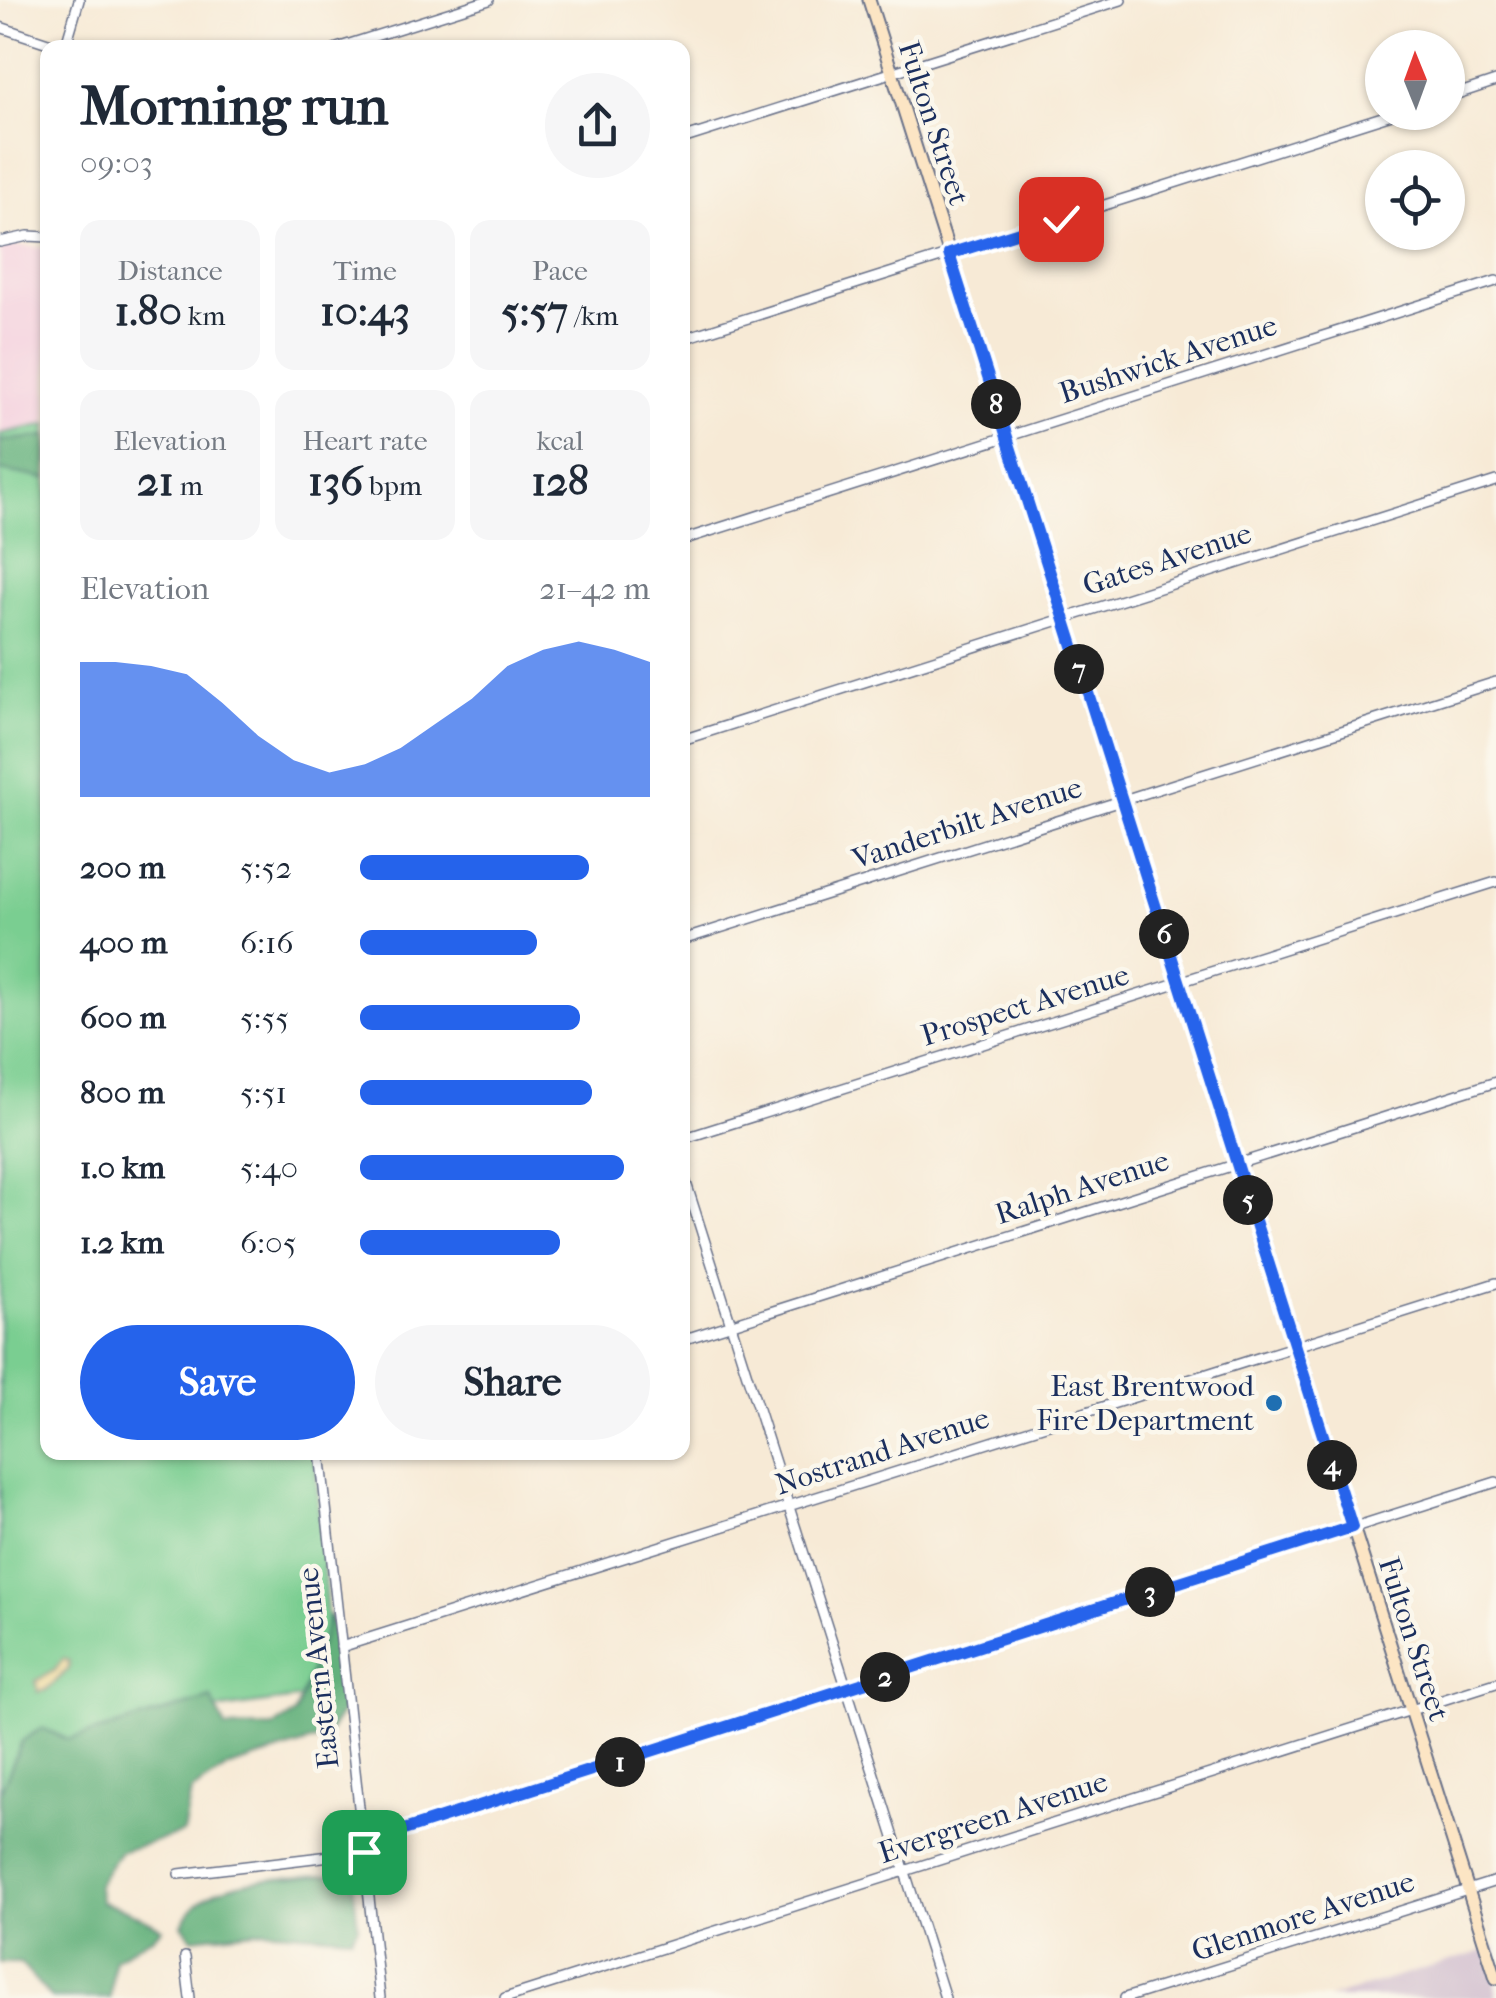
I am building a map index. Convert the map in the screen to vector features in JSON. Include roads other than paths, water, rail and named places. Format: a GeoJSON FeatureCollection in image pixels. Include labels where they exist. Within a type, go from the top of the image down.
{"type":"FeatureCollection","features":[{"type":"Feature","properties":{"kind":"street"},"geometry":{"type":"LineString","coordinates":[[66,40],[79,0]]}},
{"type":"Feature","properties":{"kind":"street"},"geometry":{"type":"LineString","coordinates":[[362,40],[489,0]]}},
{"type":"Feature","properties":{"kind":"street","name":"Fulton Street"},"geometry":{"type":"LineString","coordinates":[[868,0],[1496,1978]]}},
{"type":"Feature","properties":{"kind":"street"},"geometry":{"type":"LineString","coordinates":[[690,136],[1121,0]]}},
{"type":"Feature","properties":{"kind":"street"},"geometry":{"type":"LineString","coordinates":[[0,27],[40,40]]}},
{"type":"Feature","properties":{"kind":"street"},"geometry":{"type":"LineString","coordinates":[[1465,91],[1496,81]]}},
{"type":"Feature","properties":{"kind":"street"},"geometry":{"type":"LineString","coordinates":[[690,336],[1365,122]]}},
{"type":"Feature","properties":{"kind":"street"},"geometry":{"type":"LineString","coordinates":[[0,242],[40,236]]}},
{"type":"Feature","properties":{"kind":"street","name":"Bushwick Avenue"},"geometry":{"type":"LineString","coordinates":[[690,537],[1496,280]]}},
{"type":"Feature","properties":{"kind":"street","name":"Gates Avenue"},"geometry":{"type":"LineString","coordinates":[[690,737],[1496,481]]}},
{"type":"Feature","properties":{"kind":"street","name":"Vanderbilt Avenue"},"geometry":{"type":"LineString","coordinates":[[690,937],[1496,682]]}},
{"type":"Feature","properties":{"kind":"street","name":"Prospect Avenue"},"geometry":{"type":"LineString","coordinates":[[690,1136],[1496,882]]}},
{"type":"Feature","properties":{"kind":"street","name":"Ralph Avenue"},"geometry":{"type":"LineString","coordinates":[[690,1337],[1496,1082]]}},
{"type":"Feature","properties":{"kind":"street"},"geometry":{"type":"LineString","coordinates":[[690,1195],[945,1998]]}},
{"type":"Feature","properties":{"kind":"street","name":"Nostrand Avenue"},"geometry":{"type":"LineString","coordinates":[[340,1648],[1496,1283]]}},
{"type":"Feature","properties":{"kind":"street","name":"Eastern Avenue"},"geometry":{"type":"LineString","coordinates":[[323,1460],[380,1998]]}},
{"type":"Feature","properties":{"kind":"street"},"geometry":{"type":"LineString","coordinates":[[179,1874],[363,1848],[1496,1482]]}},
{"type":"Feature","properties":{"kind":"street","name":"Evergreen Avenue"},"geometry":{"type":"LineString","coordinates":[[505,1998],[1496,1683]]}},
{"type":"Feature","properties":{"kind":"street","name":"Glenmore Avenue"},"geometry":{"type":"LineString","coordinates":[[1125,1998],[1496,1881]]}},
{"type":"Feature","properties":{"kind":"street"},"geometry":{"type":"LineString","coordinates":[[186,1956],[190,1998]]}},
{"type":"Feature","properties":{"kind":"place","name":"East Brentwood Fire Department"},"geometry":{"type":"Point","coordinates":[1274,1403]}}]}
